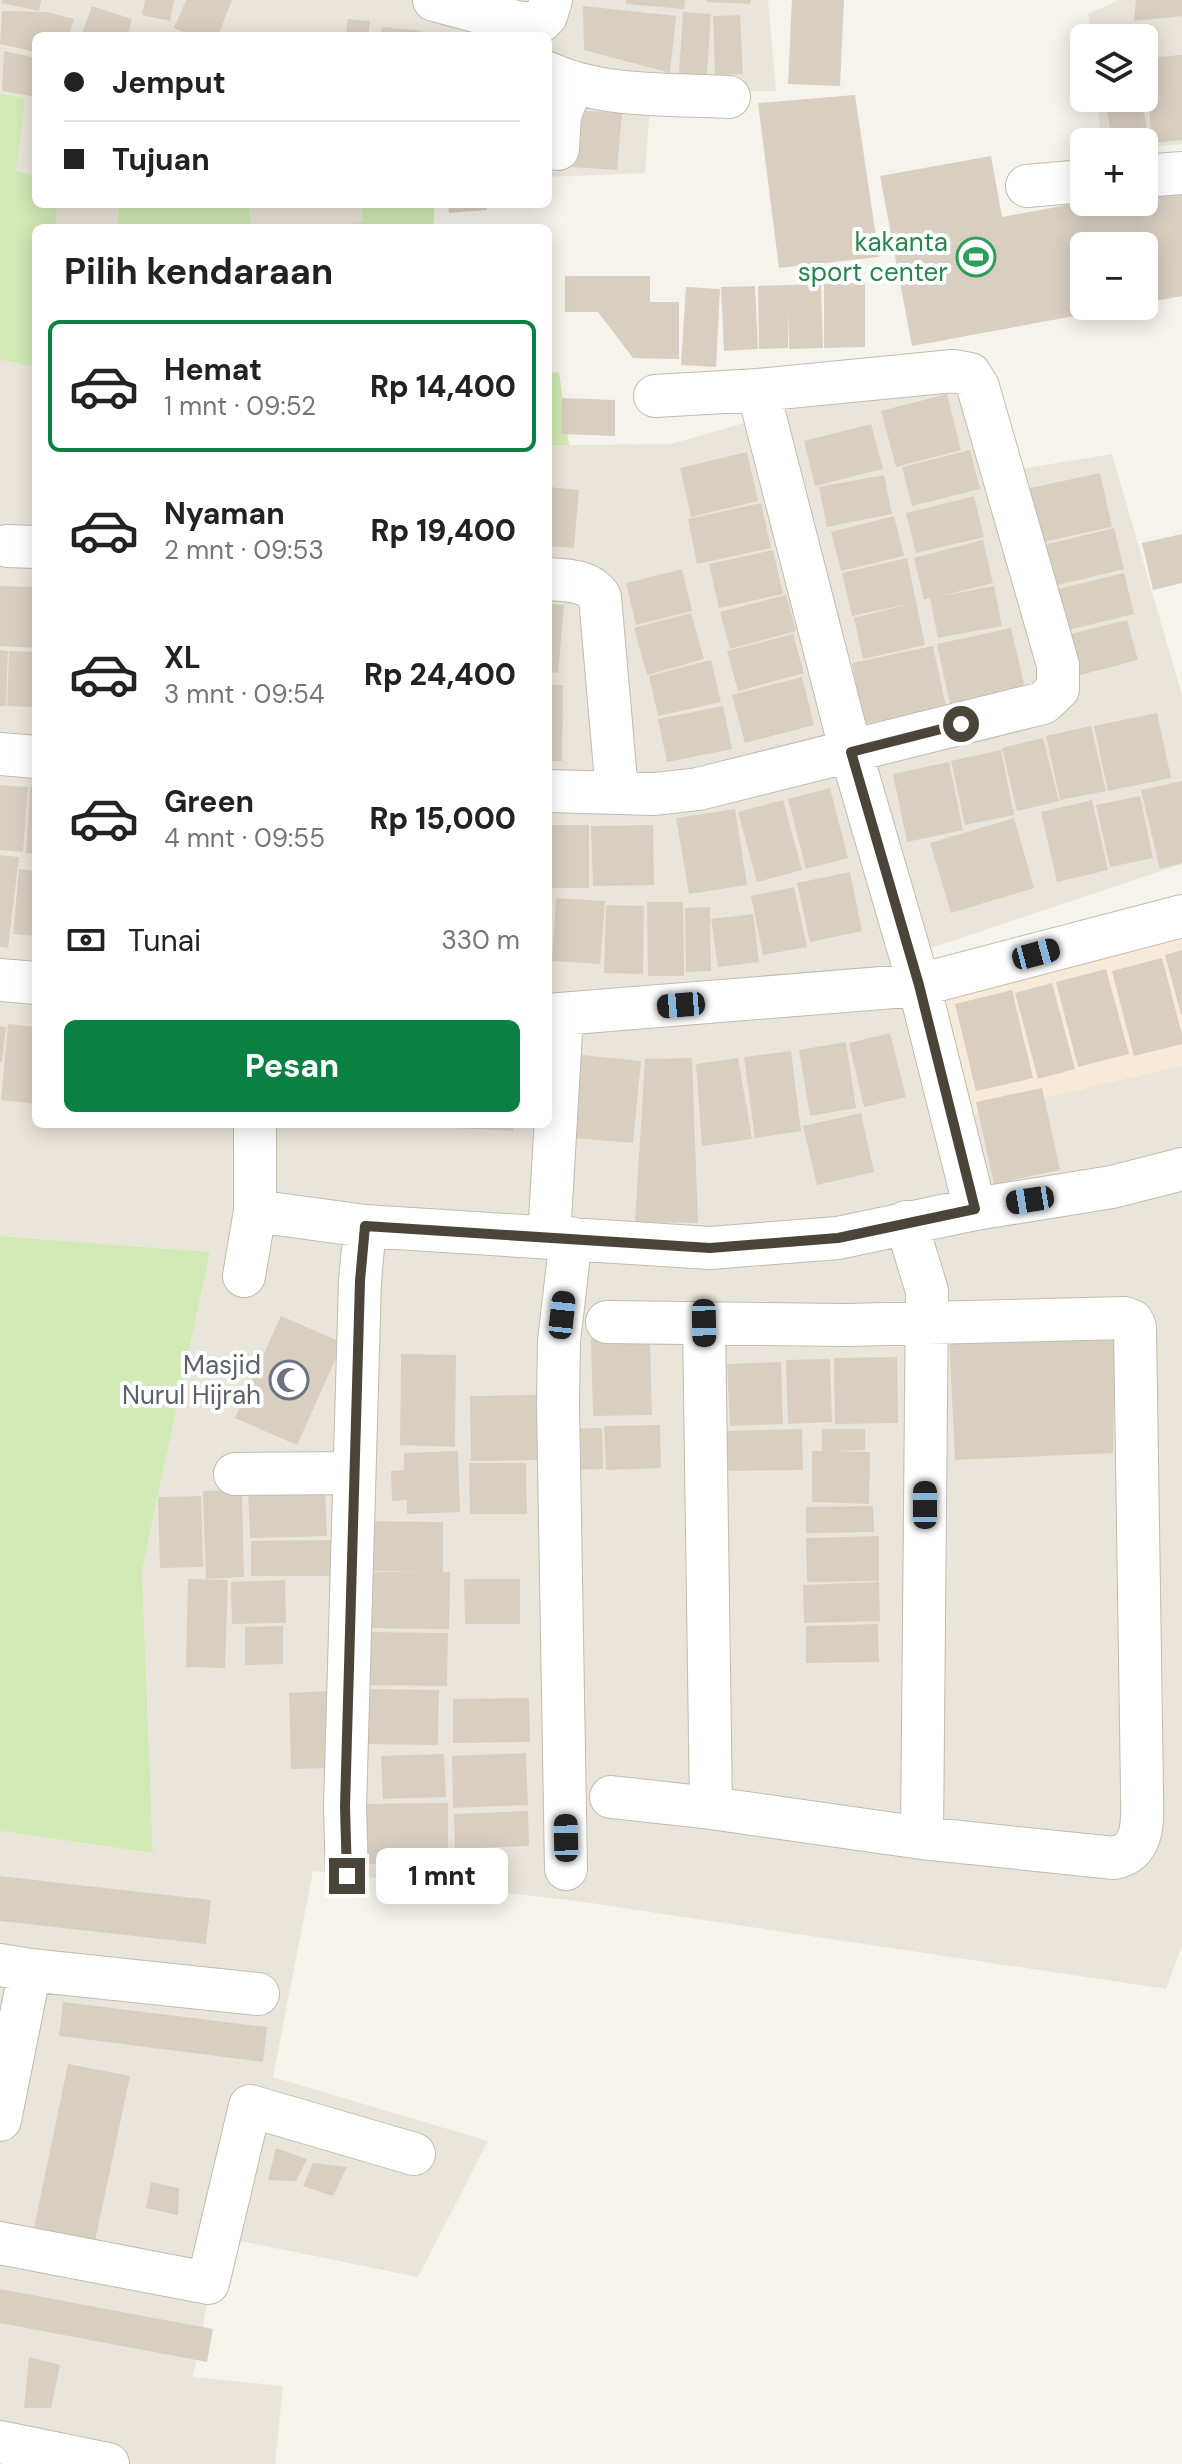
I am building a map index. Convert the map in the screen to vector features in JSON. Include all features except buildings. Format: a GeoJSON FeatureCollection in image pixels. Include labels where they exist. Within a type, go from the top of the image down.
{"type":"FeatureCollection","features":[{"type":"Feature","properties":{"kind":"street"},"geometry":{"type":"LineString","coordinates":[[434,0],[532,20]]}},
{"type":"Feature","properties":{"kind":"street"},"geometry":{"type":"LineString","coordinates":[[558,149],[561,77],[622,91],[729,97]]}},
{"type":"Feature","properties":{"kind":"street"},"geometry":{"type":"LineString","coordinates":[[1158,175],[1182,173]]}},
{"type":"Feature","properties":{"kind":"street"},"geometry":{"type":"LineString","coordinates":[[1027,186],[1070,182]]}},
{"type":"Feature","properties":{"kind":"street"},"geometry":{"type":"LineString","coordinates":[[552,791],[655,794],[698,789],[1043,703],[1058,689],[1058,665],[978,387],[970,374],[953,371],[758,390],[655,396]]}},
{"type":"Feature","properties":{"kind":"street"},"geometry":{"type":"LineString","coordinates":[[758,390],[851,752],[919,985],[975,1209]]}},
{"type":"Feature","properties":{"kind":"street"},"geometry":{"type":"LineString","coordinates":[[552,580],[588,584],[600,597],[617,792]]}},
{"type":"Feature","properties":{"kind":"street"},"geometry":{"type":"LineString","coordinates":[[0,754],[32,757]]}},
{"type":"Feature","properties":{"kind":"street"},"geometry":{"type":"LineString","coordinates":[[566,1869],[558,1404],[564,1254],[555,1015],[919,985],[1182,916]]}},
{"type":"Feature","properties":{"kind":"street"},"geometry":{"type":"LineString","coordinates":[[0,980],[32,983]]}},
{"type":"Feature","properties":{"kind":"street"},"geometry":{"type":"LineString","coordinates":[[244,1276],[252,1222],[255,1128]]}},
{"type":"Feature","properties":{"kind":"street"},"geometry":{"type":"LineString","coordinates":[[252,1222],[362,1251],[564,1254],[710,1248],[910,1234],[975,1209],[1112,1187],[1182,1169]]}},
{"type":"Feature","properties":{"kind":"street"},"geometry":{"type":"LineString","coordinates":[[910,1234],[927,1307],[922,1838]]}},
{"type":"Feature","properties":{"kind":"street"},"geometry":{"type":"LineString","coordinates":[[347,1876],[345,1807],[362,1251]]}},
{"type":"Feature","properties":{"kind":"street"},"geometry":{"type":"LineString","coordinates":[[607,1322],[846,1325],[927,1307],[1127,1318],[1134,1324],[1142,1790],[1138,1841],[1133,1850],[1114,1858],[922,1838],[611,1797]]}},
{"type":"Feature","properties":{"kind":"street"},"geometry":{"type":"LineString","coordinates":[[704,1323],[711,1808]]}},
{"type":"Feature","properties":{"kind":"street"},"geometry":{"type":"LineString","coordinates":[[235,1474],[354,1473]]}},
{"type":"Feature","properties":{"kind":"street"},"geometry":{"type":"LineString","coordinates":[[0,2120],[15,1967],[258,1994]]}},
{"type":"Feature","properties":{"kind":"street"},"geometry":{"type":"LineString","coordinates":[[0,2243],[208,2283],[250,2106],[414,2154]]}},
{"type":"Feature","properties":{"kind":"street"},"geometry":{"type":"LineString","coordinates":[[0,2442],[108,2464]]}},
{"type":"Feature","properties":{"kind":"shaded area"},"geometry":{"type":"Polygon","coordinates":[[[0,0],[768,0],[776,91],[651,93],[645,173],[552,177],[552,32],[32,32],[32,175],[15,171],[25,99],[0,93],[0,0]]]}},
{"type":"Feature","properties":{"kind":"shaded area"},"geometry":{"type":"Polygon","coordinates":[[[1119,0],[1182,0],[1182,144],[1158,146],[1158,128],[1100,128],[1098,112],[1158,112],[1158,24],[1089,24],[1088,14],[1119,0]]]}},
{"type":"Feature","properties":{"kind":"shaded area"},"geometry":{"type":"Polygon","coordinates":[[[56,208],[119,208],[117,224],[56,224],[56,208]]]}},
{"type":"Feature","properties":{"kind":"shaded area"},"geometry":{"type":"Polygon","coordinates":[[[249,208],[361,208],[362,222],[350,224],[251,224],[249,208]]]}},
{"type":"Feature","properties":{"kind":"shaded area"},"geometry":{"type":"Polygon","coordinates":[[[971,358],[1009,471],[1112,454],[1182,695],[1182,864],[916,953],[939,1123],[1182,1065],[1182,1946],[1166,1989],[577,1901],[313,1871],[273,2077],[488,2141],[418,2277],[220,2237],[193,2377],[283,2386],[275,2464],[0,2464],[0,1831],[153,1853],[142,1570],[210,1252],[0,1236],[0,360],[32,366],[32,1128],[552,1128],[552,445],[671,444],[971,358]]]}},
{"type":"Feature","properties":{"kind":"shaded area"},"geometry":{"type":"Polygon","coordinates":[[[1182,928],[1182,1065],[938,1123],[921,996],[1182,928]]]}},
{"type":"Feature","properties":{"kind":"green space"},"geometry":{"type":"Polygon","coordinates":[[[0,93],[25,99],[16,171],[32,175],[32,208],[56,208],[56,224],[32,224],[32,366],[0,360],[0,93]]]}},
{"type":"Feature","properties":{"kind":"green space"},"geometry":{"type":"Polygon","coordinates":[[[119,208],[249,208],[251,224],[117,224],[119,208]]]}},
{"type":"Feature","properties":{"kind":"green space"},"geometry":{"type":"Polygon","coordinates":[[[361,208],[435,208],[433,224],[350,224],[362,222],[361,208]]]}},
{"type":"Feature","properties":{"kind":"green space"},"geometry":{"type":"Polygon","coordinates":[[[559,372],[569,445],[552,445],[552,373],[559,372]]]}},
{"type":"Feature","properties":{"kind":"green space"},"geometry":{"type":"Polygon","coordinates":[[[0,1236],[210,1252],[142,1570],[153,1853],[0,1831],[0,1236]]]}},
{"type":"Feature","properties":{"kind":"place","name":"kakanta sport center"},"geometry":{"type":"Point","coordinates":[976,257]}},
{"type":"Feature","properties":{"kind":"place","name":"Masjid Nurul Hijrah"},"geometry":{"type":"Point","coordinates":[289,1380]}},
{"type":"Feature","properties":{"kind":"route"},"geometry":{"type":"LineString","coordinates":[[347,1876],[345,1807],[360,1281],[365,1226],[710,1248],[838,1238],[975,1209],[919,985],[851,752],[961,724]]}}]}
